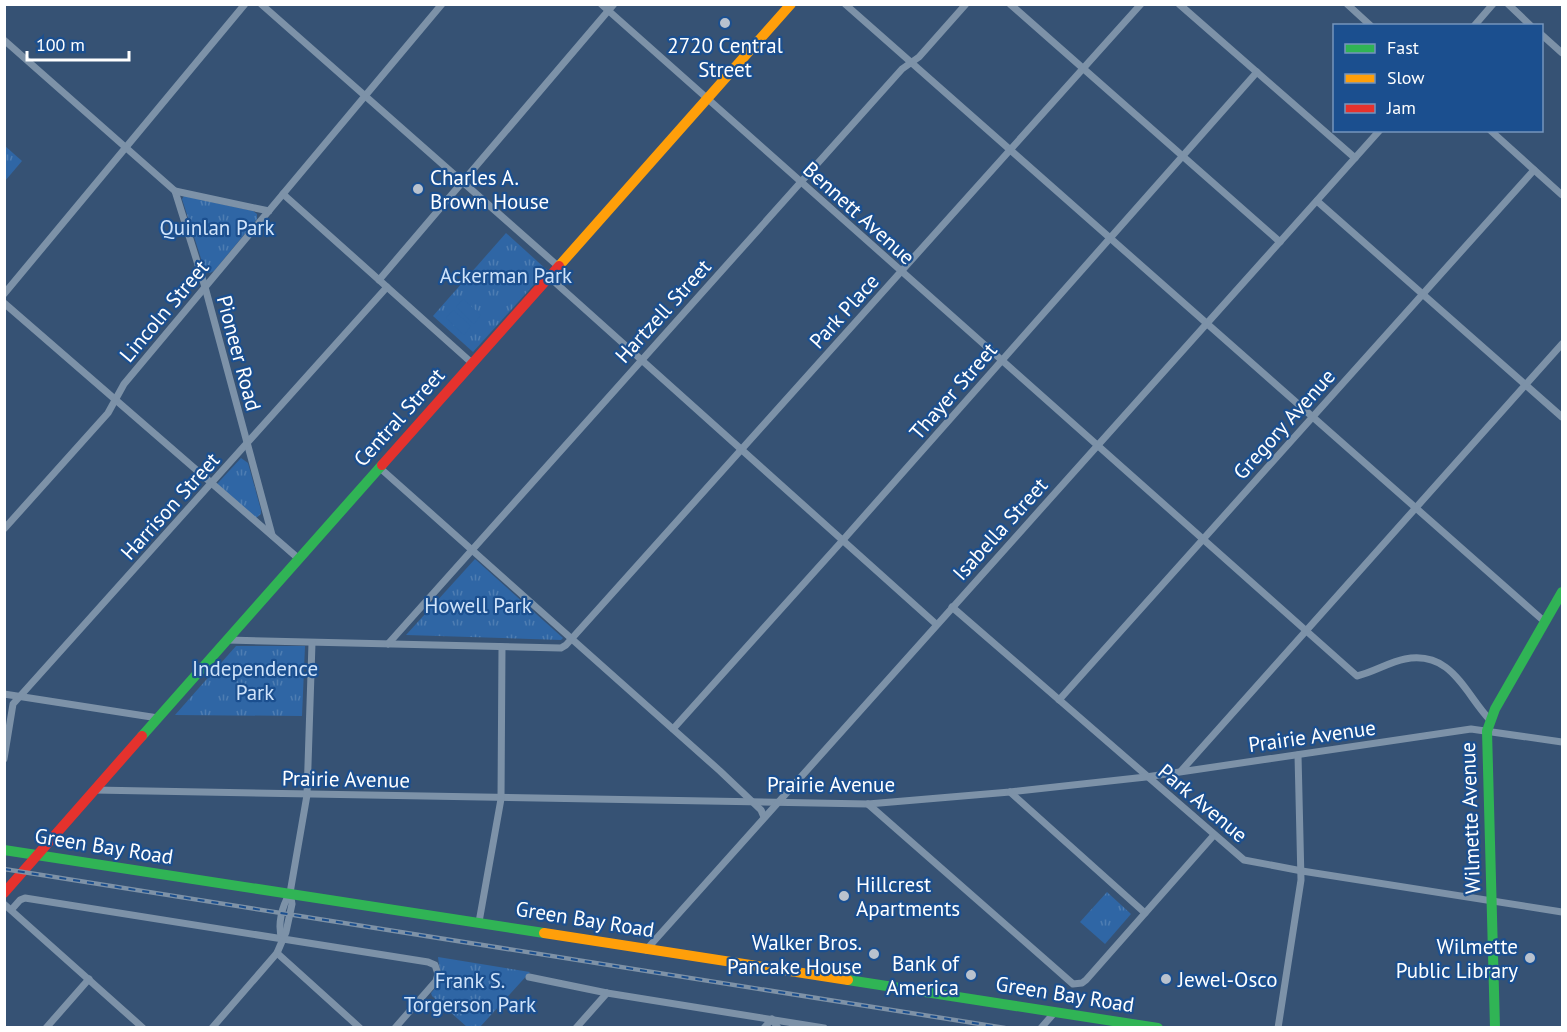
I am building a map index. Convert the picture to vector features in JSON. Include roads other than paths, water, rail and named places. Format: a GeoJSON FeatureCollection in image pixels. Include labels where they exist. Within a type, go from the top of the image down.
{"type":"FeatureCollection","features":[{"type":"Feature","properties":{"kind":"main road","name":"Central Street"},"geometry":{"type":"LineString","coordinates":[[4,893],[33,863],[36,856],[94,790],[791,4]]}},
{"type":"Feature","properties":{"kind":"main road","name":"Wilmette Avenue"},"geometry":{"type":"LineString","coordinates":[[1495,1028],[1489,725],[1563,592]]}},
{"type":"Feature","properties":{"kind":"main road","name":"Green Bay Road"},"geometry":{"type":"LineString","coordinates":[[4,850],[1158,1028]]}},
{"type":"Feature","properties":{"kind":"main road","name":"Central Street"},"geometry":{"type":"LineString","coordinates":[[4,885],[27,861],[36,856]]}},
{"type":"Feature","properties":{"kind":"street"},"geometry":{"type":"LineString","coordinates":[[4,294],[245,4]]}},
{"type":"Feature","properties":{"kind":"street"},"geometry":{"type":"LineString","coordinates":[[261,4],[559,267]]}},
{"type":"Feature","properties":{"kind":"street","name":"Lincoln Street"},"geometry":{"type":"LineString","coordinates":[[4,529],[108,412],[124,384],[442,4]]}},
{"type":"Feature","properties":{"kind":"street","name":"Bennett Avenue"},"geometry":{"type":"LineString","coordinates":[[601,4],[1357,676],[1404,659],[1431,660],[1455,675],[1470,692],[1489,725]]}},
{"type":"Feature","properties":{"kind":"street"},"geometry":{"type":"LineString","coordinates":[[379,280],[614,4]]}},
{"type":"Feature","properties":{"kind":"street"},"geometry":{"type":"LineString","coordinates":[[845,4],[1545,622]]}},
{"type":"Feature","properties":{"kind":"street","name":"Hartzell Street"},"geometry":{"type":"LineString","coordinates":[[388,644],[902,69],[919,57],[966,4]]}},
{"type":"Feature","properties":{"kind":"street"},"geometry":{"type":"LineString","coordinates":[[1010,4],[1280,242]]}},
{"type":"Feature","properties":{"kind":"street","name":"Park Place"},"geometry":{"type":"LineString","coordinates":[[572,640],[1141,4]]}},
{"type":"Feature","properties":{"kind":"street"},"geometry":{"type":"LineString","coordinates":[[1179,4],[1355,158]]}},
{"type":"Feature","properties":{"kind":"street"},"geometry":{"type":"LineString","coordinates":[[1347,4],[1369,24]]}},
{"type":"Feature","properties":{"kind":"street"},"geometry":{"type":"LineString","coordinates":[[1476,24],[1493,4]]}},
{"type":"Feature","properties":{"kind":"street"},"geometry":{"type":"LineString","coordinates":[[1508,4],[1529,24]]}},
{"type":"Feature","properties":{"kind":"street"},"geometry":{"type":"LineString","coordinates":[[1543,35],[1563,53]]}},
{"type":"Feature","properties":{"kind":"street"},"geometry":{"type":"LineString","coordinates":[[4,40],[175,191],[269,211]]}},
{"type":"Feature","properties":{"kind":"street","name":"Thayer Street"},"geometry":{"type":"LineString","coordinates":[[673,729],[1257,72]]}},
{"type":"Feature","properties":{"kind":"street","name":"Isabella Street"},"geometry":{"type":"LineString","coordinates":[[646,950],[1378,132]]}},
{"type":"Feature","properties":{"kind":"street"},"geometry":{"type":"LineString","coordinates":[[1492,132],[1563,195]]}},
{"type":"Feature","properties":{"kind":"street","name":"Gregory Avenue"},"geometry":{"type":"LineString","coordinates":[[1059,700],[1534,170]]}},
{"type":"Feature","properties":{"kind":"street","name":"Pioneer Road"},"geometry":{"type":"LineString","coordinates":[[175,191],[205,288],[272,535]]}},
{"type":"Feature","properties":{"kind":"street"},"geometry":{"type":"LineString","coordinates":[[283,194],[473,363]]}},
{"type":"Feature","properties":{"kind":"street"},"geometry":{"type":"LineString","coordinates":[[1317,201],[1563,417]]}},
{"type":"Feature","properties":{"kind":"street"},"geometry":{"type":"LineString","coordinates":[[549,278],[936,624]]}},
{"type":"Feature","properties":{"kind":"street","name":"Harrison Street"},"geometry":{"type":"LineString","coordinates":[[4,759],[13,704],[387,287]]}},
{"type":"Feature","properties":{"kind":"street"},"geometry":{"type":"LineString","coordinates":[[4,303],[299,559]]}},
{"type":"Feature","properties":{"kind":"street"},"geometry":{"type":"LineString","coordinates":[[1181,771],[1563,344]]}},
{"type":"Feature","properties":{"kind":"street"},"geometry":{"type":"LineString","coordinates":[[380,468],[673,729],[752,801],[764,817]]}},
{"type":"Feature","properties":{"kind":"street","name":"Park Avenue"},"geometry":{"type":"LineString","coordinates":[[952,607],[1244,860],[1563,912]]}},
{"type":"Feature","properties":{"kind":"street"},"geometry":{"type":"LineString","coordinates":[[227,640],[561,648],[572,640]]}},
{"type":"Feature","properties":{"kind":"street"},"geometry":{"type":"LineString","coordinates":[[212,1028],[277,953],[286,932],[292,903],[290,893],[307,795],[312,643]]}},
{"type":"Feature","properties":{"kind":"street"},"geometry":{"type":"LineString","coordinates":[[479,922],[501,798],[502,648]]}},
{"type":"Feature","properties":{"kind":"street"},"geometry":{"type":"LineString","coordinates":[[4,694],[158,718]]}},
{"type":"Feature","properties":{"kind":"street","name":"Prairie Avenue"},"geometry":{"type":"LineString","coordinates":[[94,790],[868,804],[1146,777],[1489,725],[1563,742]]}},
{"type":"Feature","properties":{"kind":"street"},"geometry":{"type":"LineString","coordinates":[[1278,1028],[1302,871],[1298,754]]}},
{"type":"Feature","properties":{"kind":"street"},"geometry":{"type":"LineString","coordinates":[[1010,792],[1145,913]]}},
{"type":"Feature","properties":{"kind":"street"},"geometry":{"type":"LineString","coordinates":[[868,804],[1069,982],[1077,985],[1086,980],[1214,835]]}},
{"type":"Feature","properties":{"kind":"street"},"geometry":{"type":"LineString","coordinates":[[12,909],[25,898],[428,962],[437,968],[436,981],[395,1028]]}},
{"type":"Feature","properties":{"kind":"street"},"geometry":{"type":"LineString","coordinates":[[4,904],[143,1028]]}},
{"type":"Feature","properties":{"kind":"street"},"geometry":{"type":"LineString","coordinates":[[277,953],[360,1028]]}},
{"type":"Feature","properties":{"kind":"street"},"geometry":{"type":"LineString","coordinates":[[529,977],[607,993],[824,1028]]}},
{"type":"Feature","properties":{"kind":"street"},"geometry":{"type":"LineString","coordinates":[[46,1028],[89,979]]}},
{"type":"Feature","properties":{"kind":"street"},"geometry":{"type":"LineString","coordinates":[[576,1028],[607,993]]}},
{"type":"Feature","properties":{"kind":"street"},"geometry":{"type":"LineString","coordinates":[[1041,1028],[1055,1012]]}},
{"type":"Feature","properties":{"kind":"street"},"geometry":{"type":"LineString","coordinates":[[764,1028],[772,1019]]}},
{"type":"Feature","properties":{"kind":"street"},"geometry":{"type":"LineString","coordinates":[[772,1019],[778,1028]]}},
{"type":"Feature","properties":{"kind":"railway"},"geometry":{"type":"LineString","coordinates":[[4,869],[1005,1028]]}},
{"type":"Feature","properties":{"kind":"place","name":"2720 Central Street"},"geometry":{"type":"Point","coordinates":[725,23]}},
{"type":"Feature","properties":{"kind":"place","name":"Charles A. Brown House"},"geometry":{"type":"Point","coordinates":[418,189]}},
{"type":"Feature","properties":{"kind":"place","name":"Hillcrest Apartments"},"geometry":{"type":"Point","coordinates":[844,896]}},
{"type":"Feature","properties":{"kind":"place","name":"Walker Bros. Pancake House"},"geometry":{"type":"Point","coordinates":[874,954]}},
{"type":"Feature","properties":{"kind":"place","name":"Wilmette Public Library"},"geometry":{"type":"Point","coordinates":[1530,958]}},
{"type":"Feature","properties":{"kind":"place","name":"Bank of America"},"geometry":{"type":"Point","coordinates":[971,975]}},
{"type":"Feature","properties":{"kind":"place","name":"Jewel-Osco"},"geometry":{"type":"Point","coordinates":[1166,979]}},
{"type":"Feature","properties":{"kind":"park label","name":"Quinlan Park"},"geometry":{"type":"Point","coordinates":[217,227]}},
{"type":"Feature","properties":{"kind":"park label","name":"Ackerman Park"},"geometry":{"type":"Point","coordinates":[506,275]}},
{"type":"Feature","properties":{"kind":"park label","name":"Howell Park"},"geometry":{"type":"Point","coordinates":[478,605]}},
{"type":"Feature","properties":{"kind":"park label","name":"Independence Park"},"geometry":{"type":"Point","coordinates":[255,680]}},
{"type":"Feature","properties":{"kind":"park label","name":"Frank S. Torgerson Park"},"geometry":{"type":"Point","coordinates":[470,992]}}]}
